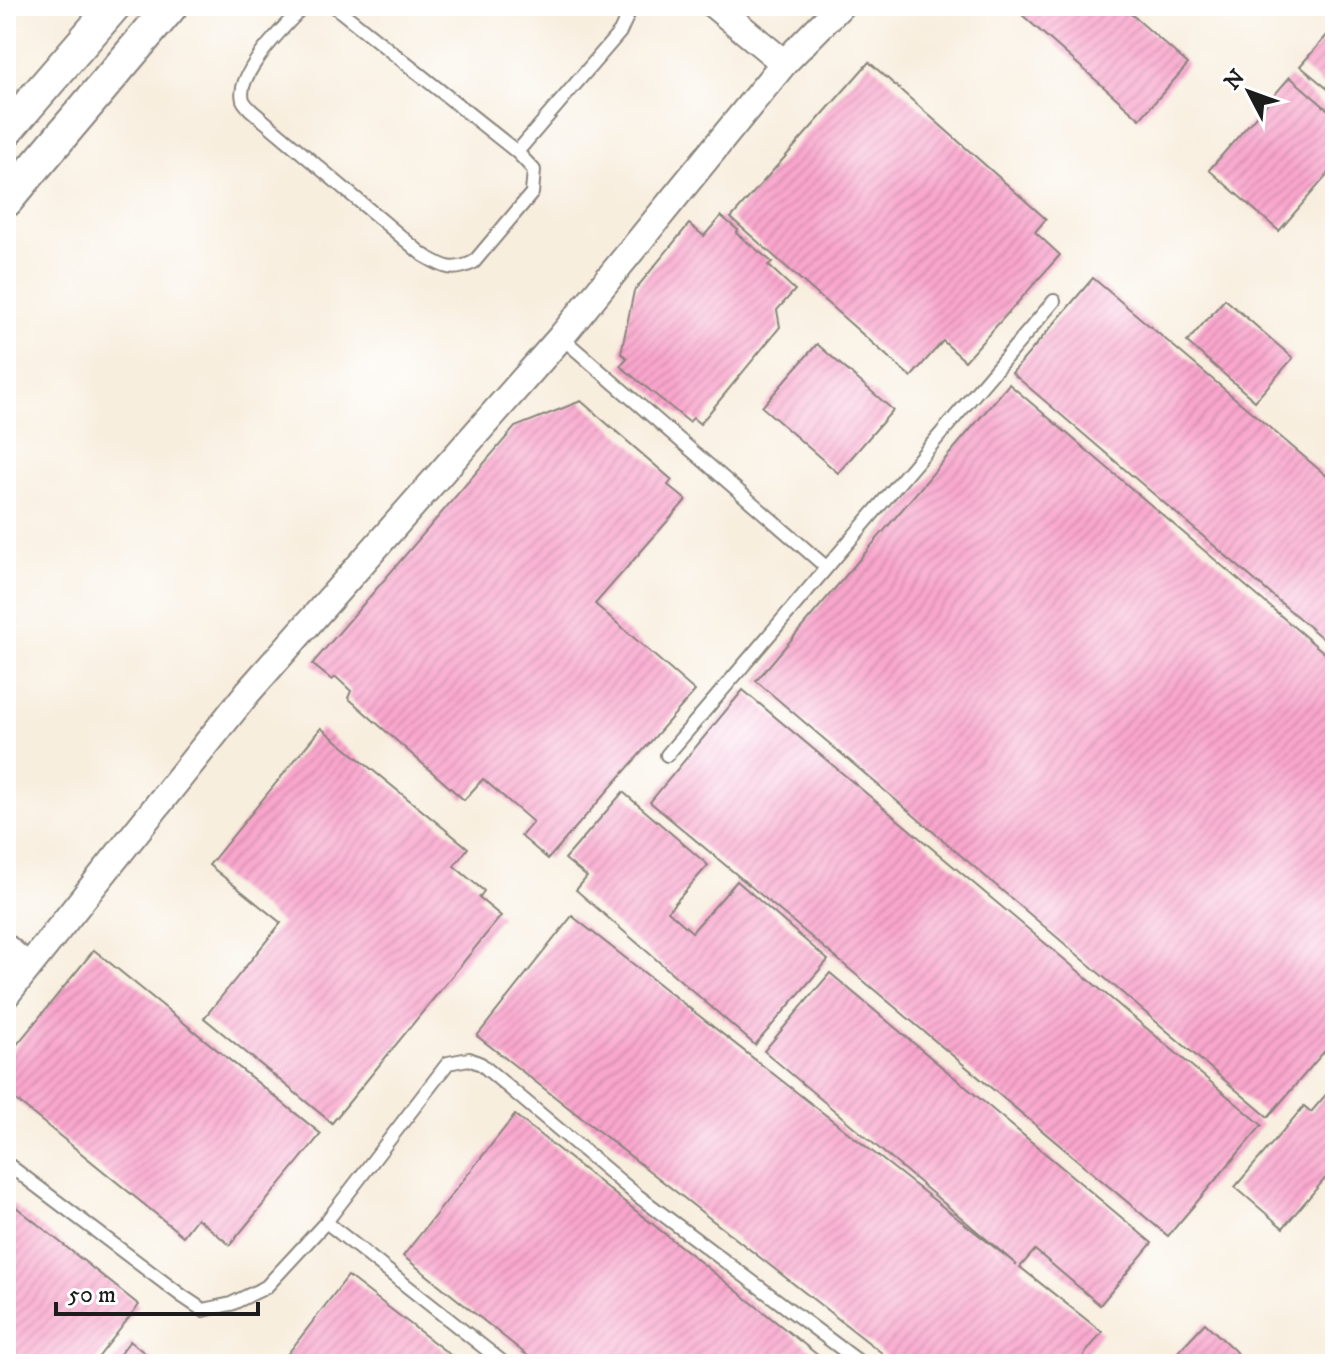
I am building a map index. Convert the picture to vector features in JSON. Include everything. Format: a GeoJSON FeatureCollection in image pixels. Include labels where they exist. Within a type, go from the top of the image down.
{"type":"FeatureCollection","features":[{"type":"Feature","properties":{"kind":"street"},"geometry":{"type":"LineString","coordinates":[[6,131],[114,6]]}},
{"type":"Feature","properties":{"kind":"street"},"geometry":{"type":"LineString","coordinates":[[6,201],[171,6]]}},
{"type":"Feature","properties":{"kind":"street"},"geometry":{"type":"LineString","coordinates":[[715,6],[784,63]]}},
{"type":"Feature","properties":{"kind":"street"},"geometry":{"type":"LineString","coordinates":[[6,995],[248,692],[561,337],[784,63],[840,6]]}},
{"type":"Feature","properties":{"kind":"street"},"geometry":{"type":"LineString","coordinates":[[6,948],[27,966]]}},
{"type":"Feature","properties":{"kind":"lane"},"geometry":{"type":"LineString","coordinates":[[304,6],[261,55],[247,76],[242,90],[244,101],[423,255],[445,268],[461,268],[474,262],[532,193],[534,170],[517,152],[334,6]]}},
{"type":"Feature","properties":{"kind":"lane"},"geometry":{"type":"LineString","coordinates":[[517,152],[620,32],[632,6]]}},
{"type":"Feature","properties":{"kind":"lane"},"geometry":{"type":"LineString","coordinates":[[667,755],[1054,301]]}},
{"type":"Feature","properties":{"kind":"lane"},"geometry":{"type":"LineString","coordinates":[[561,337],[826,567]]}},
{"type":"Feature","properties":{"kind":"lane"},"geometry":{"type":"LineString","coordinates":[[6,1163],[203,1310],[231,1304],[266,1287],[326,1222],[448,1063],[469,1059],[481,1064],[638,1196],[862,1364]]}},
{"type":"Feature","properties":{"kind":"lane"},"geometry":{"type":"LineString","coordinates":[[326,1222],[505,1364]]}},
{"type":"Feature","properties":{"kind":"building"},"geometry":{"type":"Polygon","coordinates":[[[1012,6],[1122,6],[1188,64],[1140,119],[1012,6]]]}},
{"type":"Feature","properties":{"kind":"building"},"geometry":{"type":"Polygon","coordinates":[[[1329,33],[1335,38],[1335,95],[1300,66],[1329,33]]]}},
{"type":"Feature","properties":{"kind":"building"},"geometry":{"type":"Polygon","coordinates":[[[869,62],[1046,219],[1035,232],[1060,255],[965,361],[943,341],[911,377],[731,218],[869,62]]]}},
{"type":"Feature","properties":{"kind":"building"},"geometry":{"type":"Polygon","coordinates":[[[1290,77],[1335,116],[1335,166],[1279,231],[1209,170],[1290,77]]]}},
{"type":"Feature","properties":{"kind":"building"},"geometry":{"type":"Polygon","coordinates":[[[721,216],[738,230],[736,233],[772,262],[768,265],[795,290],[777,310],[780,327],[700,424],[693,418],[689,422],[620,366],[627,358],[621,353],[634,291],[689,224],[704,236],[721,216]]]}},
{"type":"Feature","properties":{"kind":"building"},"geometry":{"type":"Polygon","coordinates":[[[1093,278],[1335,483],[1335,649],[1012,373],[1093,278]]]}},
{"type":"Feature","properties":{"kind":"building"},"geometry":{"type":"Polygon","coordinates":[[[1225,299],[1293,358],[1255,401],[1187,342],[1225,299]]]}},
{"type":"Feature","properties":{"kind":"building"},"geometry":{"type":"Polygon","coordinates":[[[817,344],[893,410],[838,473],[762,407],[817,344]]]}},
{"type":"Feature","properties":{"kind":"building"},"geometry":{"type":"Polygon","coordinates":[[[1009,384],[1335,662],[1335,1039],[1268,1117],[756,681],[1009,384]]]}},
{"type":"Feature","properties":{"kind":"building"},"geometry":{"type":"Polygon","coordinates":[[[581,401],[672,480],[668,485],[686,500],[595,604],[695,691],[548,859],[521,836],[533,822],[483,779],[464,800],[348,698],[351,691],[336,677],[332,680],[312,664],[515,427],[581,401]]]}},
{"type":"Feature","properties":{"kind":"building"},"geometry":{"type":"Polygon","coordinates":[[[743,690],[1262,1125],[1168,1236],[650,802],[743,690]]]}},
{"type":"Feature","properties":{"kind":"building"},"geometry":{"type":"Polygon","coordinates":[[[321,728],[468,848],[454,866],[484,891],[479,898],[501,916],[332,1123],[204,1018],[281,923],[209,865],[321,728]]]}},
{"type":"Feature","properties":{"kind":"building"},"geometry":{"type":"Polygon","coordinates":[[[623,792],[708,865],[668,911],[692,932],[737,881],[828,960],[755,1045],[576,890],[587,877],[565,859],[623,792]]]}},
{"type":"Feature","properties":{"kind":"building"},"geometry":{"type":"Polygon","coordinates":[[[572,916],[1017,1265],[764,1051],[830,973],[1152,1243],[1100,1305],[1035,1250],[1020,1267],[1102,1332],[1077,1364],[896,1364],[477,1036],[572,916]]]}},
{"type":"Feature","properties":{"kind":"building"},"geometry":{"type":"Polygon","coordinates":[[[94,950],[321,1134],[230,1245],[197,1218],[183,1236],[6,1092],[6,1058],[94,950]]]}},
{"type":"Feature","properties":{"kind":"building"},"geometry":{"type":"Polygon","coordinates":[[[1335,1084],[1335,1167],[1283,1228],[1235,1187],[1304,1106],[1311,1112],[1335,1084]]]}},
{"type":"Feature","properties":{"kind":"building"},"geometry":{"type":"Polygon","coordinates":[[[515,1115],[829,1364],[538,1364],[403,1256],[515,1115]]]}},
{"type":"Feature","properties":{"kind":"building"},"geometry":{"type":"Polygon","coordinates":[[[6,1199],[139,1305],[93,1364],[6,1364],[6,1199]]]}},
{"type":"Feature","properties":{"kind":"building"},"geometry":{"type":"Polygon","coordinates":[[[348,1276],[462,1364],[280,1364],[348,1276]]]}},
{"type":"Feature","properties":{"kind":"building"},"geometry":{"type":"Polygon","coordinates":[[[1205,1323],[1249,1364],[1183,1364],[1174,1356],[1205,1323]]]}},
{"type":"Feature","properties":{"kind":"building"},"geometry":{"type":"Polygon","coordinates":[[[130,1341],[158,1364],[112,1364],[130,1341]]]}}]}
